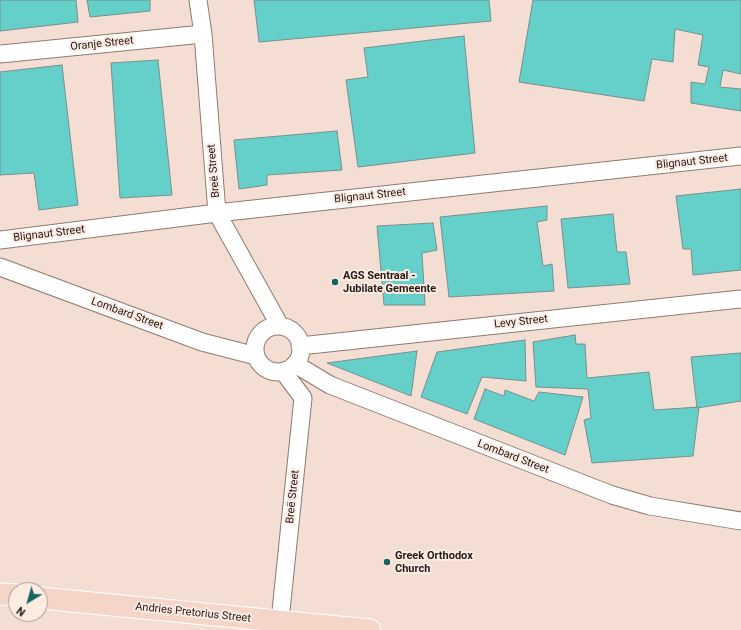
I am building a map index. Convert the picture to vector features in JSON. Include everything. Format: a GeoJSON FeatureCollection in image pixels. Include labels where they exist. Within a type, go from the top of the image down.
{"type":"FeatureCollection","features":[{"type":"Feature","properties":{"kind":"main road","name":"Andries Pretorius Street"},"geometry":{"type":"LineString","coordinates":[[48,599],[279,626],[370,630]]}},
{"type":"Feature","properties":{"kind":"street","name":"Breë Street"},"geometry":{"type":"LineString","coordinates":[[198,0],[203,34],[217,213],[280,326]]}},
{"type":"Feature","properties":{"kind":"street","name":"Oranje Street"},"geometry":{"type":"LineString","coordinates":[[0,54],[203,34]]}},
{"type":"Feature","properties":{"kind":"street","name":"Blignaut Street"},"geometry":{"type":"LineString","coordinates":[[0,240],[217,213],[741,156]]}},
{"type":"Feature","properties":{"kind":"street","name":"Lombard Street"},"geometry":{"type":"LineString","coordinates":[[0,267],[202,342],[256,356]]}},
{"type":"Feature","properties":{"kind":"street","name":"Levy Street"},"geometry":{"type":"LineString","coordinates":[[300,346],[741,298]]}},
{"type":"Feature","properties":{"kind":"street"},"geometry":{"type":"LineString","coordinates":[[272,326],[280,326],[294,332],[300,346],[300,356],[289,367],[275,372],[267,369],[261,364],[256,356],[256,342],[259,334],[272,326]]}},
{"type":"Feature","properties":{"kind":"street","name":"Breë Street"},"geometry":{"type":"LineString","coordinates":[[279,626],[304,398],[289,367]]}},
{"type":"Feature","properties":{"kind":"street","name":"Lombard Street"},"geometry":{"type":"LineString","coordinates":[[289,367],[330,385],[612,495],[650,506],[741,521]]}},
{"type":"Feature","properties":{"kind":"building"},"geometry":{"type":"Polygon","coordinates":[[[0,0],[76,0],[78,22],[0,31],[0,0]]]}},
{"type":"Feature","properties":{"kind":"building"},"geometry":{"type":"Polygon","coordinates":[[[87,0],[150,0],[150,11],[90,17],[87,0]]]}},
{"type":"Feature","properties":{"kind":"building"},"geometry":{"type":"Polygon","coordinates":[[[254,0],[489,0],[491,21],[259,42],[254,0]]]}},
{"type":"Feature","properties":{"kind":"building"},"geometry":{"type":"Polygon","coordinates":[[[533,0],[741,0],[741,74],[723,70],[720,87],[741,89],[741,111],[691,103],[691,82],[705,84],[709,67],[698,65],[703,35],[675,29],[673,62],[652,59],[644,101],[519,82],[533,0]]]}},
{"type":"Feature","properties":{"kind":"building"},"geometry":{"type":"Polygon","coordinates":[[[464,36],[475,153],[358,167],[346,80],[368,77],[364,48],[464,36]]]}},
{"type":"Feature","properties":{"kind":"building"},"geometry":{"type":"Polygon","coordinates":[[[158,60],[172,195],[120,198],[111,63],[158,60]]]}},
{"type":"Feature","properties":{"kind":"building"},"geometry":{"type":"Polygon","coordinates":[[[62,65],[78,205],[39,210],[34,173],[0,175],[0,72],[62,65]]]}},
{"type":"Feature","properties":{"kind":"building"},"geometry":{"type":"Polygon","coordinates":[[[337,131],[342,170],[267,175],[267,185],[239,189],[234,140],[337,131]]]}},
{"type":"Feature","properties":{"kind":"building"},"geometry":{"type":"Polygon","coordinates":[[[741,189],[741,270],[693,275],[691,249],[683,249],[676,196],[741,189]]]}},
{"type":"Feature","properties":{"kind":"building"},"geometry":{"type":"Polygon","coordinates":[[[547,206],[547,220],[537,222],[543,266],[552,264],[554,291],[449,297],[440,217],[547,206]]]}},
{"type":"Feature","properties":{"kind":"building"},"geometry":{"type":"Polygon","coordinates":[[[613,214],[617,252],[626,252],[630,284],[568,288],[561,219],[613,214]]]}},
{"type":"Feature","properties":{"kind":"building"},"geometry":{"type":"Polygon","coordinates":[[[433,223],[437,250],[422,253],[425,305],[384,305],[377,226],[433,223]]]}},
{"type":"Feature","properties":{"kind":"building"},"geometry":{"type":"Polygon","coordinates":[[[575,335],[576,344],[585,344],[587,378],[649,372],[654,410],[699,407],[693,456],[592,463],[584,420],[591,418],[588,389],[536,387],[533,342],[575,335]]]}},
{"type":"Feature","properties":{"kind":"building"},"geometry":{"type":"Polygon","coordinates":[[[525,340],[526,381],[482,377],[467,414],[421,397],[437,352],[525,340]]]}},
{"type":"Feature","properties":{"kind":"building"},"geometry":{"type":"Polygon","coordinates":[[[417,351],[411,396],[327,363],[417,351]]]}},
{"type":"Feature","properties":{"kind":"building"},"geometry":{"type":"Polygon","coordinates":[[[741,353],[741,401],[697,408],[691,357],[741,353]]]}},
{"type":"Feature","properties":{"kind":"building"},"geometry":{"type":"Polygon","coordinates":[[[485,389],[504,396],[505,390],[534,401],[539,392],[583,397],[565,455],[474,419],[485,389]]]}},
{"type":"Feature","properties":{"kind":"place","name":"AGS Sentraal - Jubilate Gemeente"},"geometry":{"type":"Point","coordinates":[335,282]}},
{"type":"Feature","properties":{"kind":"place","name":"Greek Orthodox Church"},"geometry":{"type":"Point","coordinates":[387,562]}}]}
